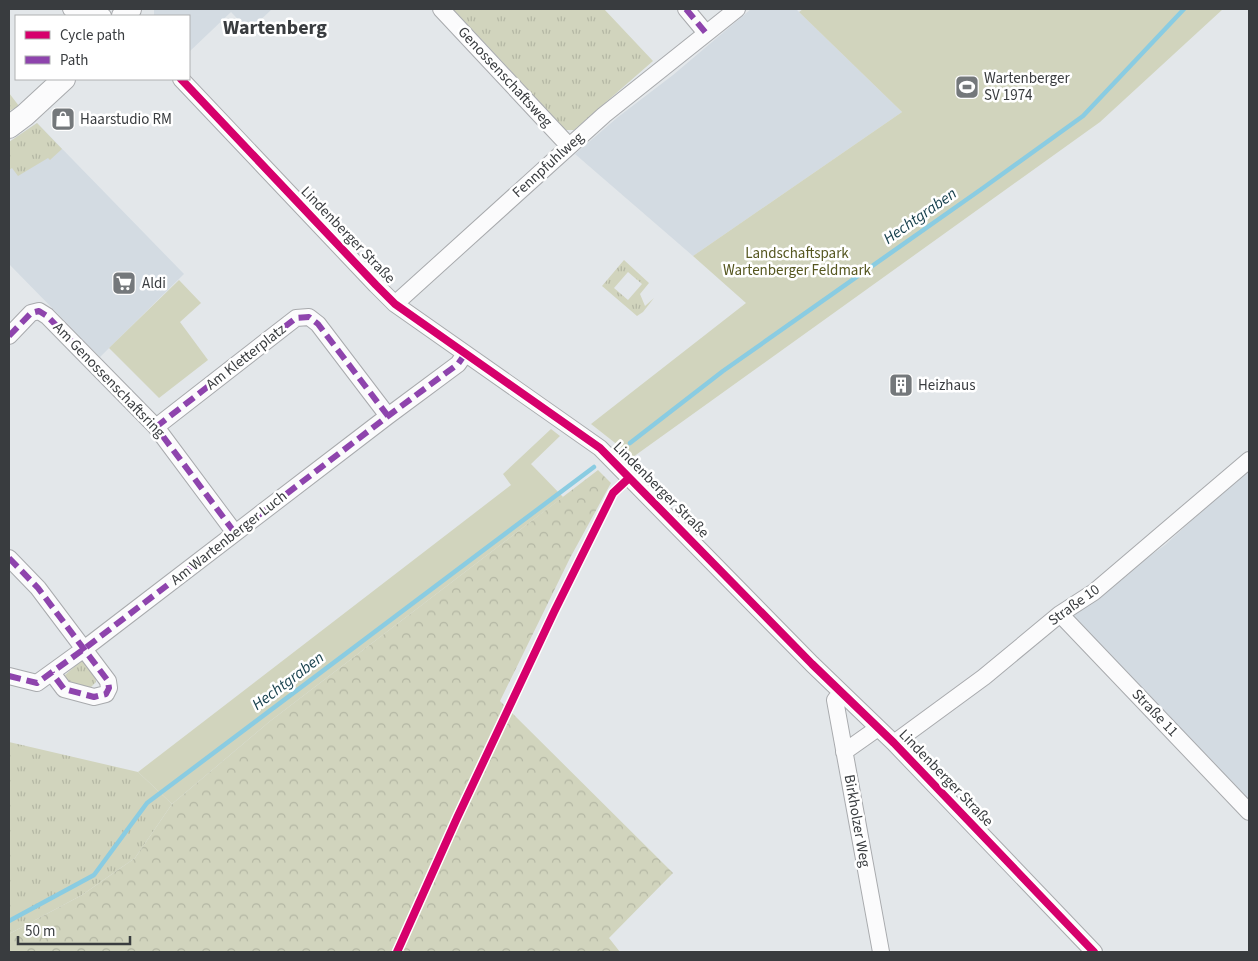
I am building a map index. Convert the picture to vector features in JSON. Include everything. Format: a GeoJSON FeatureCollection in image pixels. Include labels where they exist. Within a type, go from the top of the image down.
{"type":"FeatureCollection","features":[{"type":"Feature","properties":{"kind":"main road"},"geometry":{"type":"LineString","coordinates":[[9,127],[63,80]]}},
{"type":"Feature","properties":{"kind":"street"},"geometry":{"type":"LineString","coordinates":[[71,9],[98,15]]}},
{"type":"Feature","properties":{"kind":"street","name":"Genossenschaftsweg"},"geometry":{"type":"LineString","coordinates":[[441,9],[569,146]]}},
{"type":"Feature","properties":{"kind":"street"},"geometry":{"type":"LineString","coordinates":[[686,9],[706,33]]}},
{"type":"Feature","properties":{"kind":"street","name":"Fennpfuhlweg"},"geometry":{"type":"LineString","coordinates":[[396,304],[604,115],[737,9]]}},
{"type":"Feature","properties":{"kind":"street","name":"Lindenberger Straße"},"geometry":{"type":"LineString","coordinates":[[182,80],[396,304],[600,448],[841,693],[894,743],[1094,952]]}},
{"type":"Feature","properties":{"kind":"street","name":"Am Genossenschaftsring"},"geometry":{"type":"LineString","coordinates":[[9,336],[31,313],[39,311],[47,316],[156,427],[235,533]]}},
{"type":"Feature","properties":{"kind":"street","name":"Am Kletterplatz"},"geometry":{"type":"LineString","coordinates":[[156,427],[296,318],[309,317],[318,324],[388,416]]}},
{"type":"Feature","properties":{"kind":"street","name":"Am Wartenberger Luch"},"geometry":{"type":"LineString","coordinates":[[9,676],[37,683],[52,673],[458,364],[465,354]]}},
{"type":"Feature","properties":{"kind":"street","name":"Straße 10"},"geometry":{"type":"LineString","coordinates":[[894,743],[984,677],[1060,614],[1094,592],[1249,460]]}},
{"type":"Feature","properties":{"kind":"street"},"geometry":{"type":"LineString","coordinates":[[9,558],[38,588],[108,680],[109,688],[106,694],[94,697],[64,689],[52,673]]}},
{"type":"Feature","properties":{"kind":"street","name":"Straße 11"},"geometry":{"type":"LineString","coordinates":[[1060,614],[1249,812]]}},
{"type":"Feature","properties":{"kind":"street","name":"Birkholzer Weg"},"geometry":{"type":"LineString","coordinates":[[841,693],[834,700],[880,952]]}},
{"type":"Feature","properties":{"kind":"street"},"geometry":{"type":"LineString","coordinates":[[844,752],[878,728]]}},
{"type":"Feature","properties":{"kind":"shaded area"},"geometry":{"type":"Polygon","coordinates":[[[154,9],[272,9],[249,31],[231,12],[190,51],[190,15],[154,15],[154,9]]]}},
{"type":"Feature","properties":{"kind":"shaded area"},"geometry":{"type":"Polygon","coordinates":[[[751,9],[796,9],[902,112],[693,256],[575,154],[751,9]]]}},
{"type":"Feature","properties":{"kind":"shaded area"},"geometry":{"type":"Polygon","coordinates":[[[37,123],[184,274],[100,357],[9,264],[9,142],[37,123]]]}},
{"type":"Feature","properties":{"kind":"shaded area"},"geometry":{"type":"Polygon","coordinates":[[[1249,468],[1249,805],[1069,615],[1165,545],[1249,468]]]}},
{"type":"Feature","properties":{"kind":"green space"},"geometry":{"type":"Polygon","coordinates":[[[453,9],[604,9],[653,61],[574,130],[566,130],[453,9]]]}},
{"type":"Feature","properties":{"kind":"green space","name":"Landschaftspark Wartenberger Feldmark"},"geometry":{"type":"Polygon","coordinates":[[[803,9],[1223,9],[1100,122],[633,457],[591,424],[746,303],[693,256],[902,112],[799,12],[803,9]]]}},
{"type":"Feature","properties":{"kind":"green space"},"geometry":{"type":"Polygon","coordinates":[[[9,93],[19,106],[9,111],[9,93]]]}},
{"type":"Feature","properties":{"kind":"green space"},"geometry":{"type":"Polygon","coordinates":[[[37,123],[62,149],[50,160],[48,158],[18,176],[12,168],[9,170],[9,142],[37,123]]]}},
{"type":"Feature","properties":{"kind":"green space"},"geometry":{"type":"Polygon","coordinates":[[[624,260],[649,283],[640,294],[645,306],[654,298],[643,312],[637,316],[602,286],[624,260]],[[628,272],[614,288],[628,300],[642,284],[628,272]]]}},
{"type":"Feature","properties":{"kind":"green space"},"geometry":{"type":"Polygon","coordinates":[[[179,280],[201,303],[180,322],[208,360],[159,398],[109,348],[179,280]]]}},
{"type":"Feature","properties":{"kind":"green space"},"geometry":{"type":"Polygon","coordinates":[[[551,429],[560,436],[531,464],[563,497],[269,722],[172,804],[138,772],[511,485],[503,474],[551,429]]]}},
{"type":"Feature","properties":{"kind":"green space"},"geometry":{"type":"Polygon","coordinates":[[[598,470],[611,483],[570,558],[500,701],[673,873],[609,938],[620,952],[9,952],[9,934],[82,895],[135,858],[172,804],[269,722],[598,470]]]}},
{"type":"Feature","properties":{"kind":"green space"},"geometry":{"type":"Polygon","coordinates":[[[82,660],[95,677],[96,682],[90,688],[67,681],[65,675],[82,660]]]}},
{"type":"Feature","properties":{"kind":"green space"},"geometry":{"type":"Polygon","coordinates":[[[9,742],[138,772],[172,804],[135,858],[82,895],[9,934],[9,742]]]}},
{"type":"Feature","properties":{"kind":"waterway","name":"Hechtgraben"},"geometry":{"type":"LineString","coordinates":[[630,443],[723,371],[1083,116],[1184,9]]}},
{"type":"Feature","properties":{"kind":"waterway","name":"Hechtgraben"},"geometry":{"type":"LineString","coordinates":[[9,921],[94,875],[147,803],[594,467]]}},
{"type":"Feature","properties":{"kind":"marked path"},"geometry":{"type":"LineString","coordinates":[[686,9],[706,33]]}},
{"type":"Feature","properties":{"kind":"marked path"},"geometry":{"type":"LineString","coordinates":[[9,336],[31,313],[39,311],[47,316],[156,427],[235,533]]}},
{"type":"Feature","properties":{"kind":"marked path"},"geometry":{"type":"LineString","coordinates":[[156,427],[296,318],[309,317],[318,324],[388,416]]}},
{"type":"Feature","properties":{"kind":"marked path"},"geometry":{"type":"LineString","coordinates":[[9,676],[37,683],[458,364],[465,354]]}},
{"type":"Feature","properties":{"kind":"marked path"},"geometry":{"type":"LineString","coordinates":[[9,558],[38,588],[108,681],[109,688],[106,694],[94,697],[64,689],[52,673]]}},
{"type":"Feature","properties":{"kind":"cycle path"},"geometry":{"type":"LineString","coordinates":[[182,80],[395,304],[600,448],[812,664],[894,743],[1094,952]]}},
{"type":"Feature","properties":{"kind":"cycle path"},"geometry":{"type":"LineString","coordinates":[[397,952],[457,818],[554,612],[613,493],[629,478]]}},
{"type":"Feature","properties":{"kind":"place","name":"Wartenberger SV 1974"},"geometry":{"type":"Point","coordinates":[967,87]}},
{"type":"Feature","properties":{"kind":"place","name":"Haarstudio RM"},"geometry":{"type":"Point","coordinates":[63,119]}},
{"type":"Feature","properties":{"kind":"place","name":"Aldi"},"geometry":{"type":"Point","coordinates":[124,283]}},
{"type":"Feature","properties":{"kind":"place","name":"Heizhaus"},"geometry":{"type":"Point","coordinates":[901,385]}},
{"type":"Feature","properties":{"kind":"district","name":"Wartenberg"},"geometry":{"type":"Point","coordinates":[275,28]}}]}
